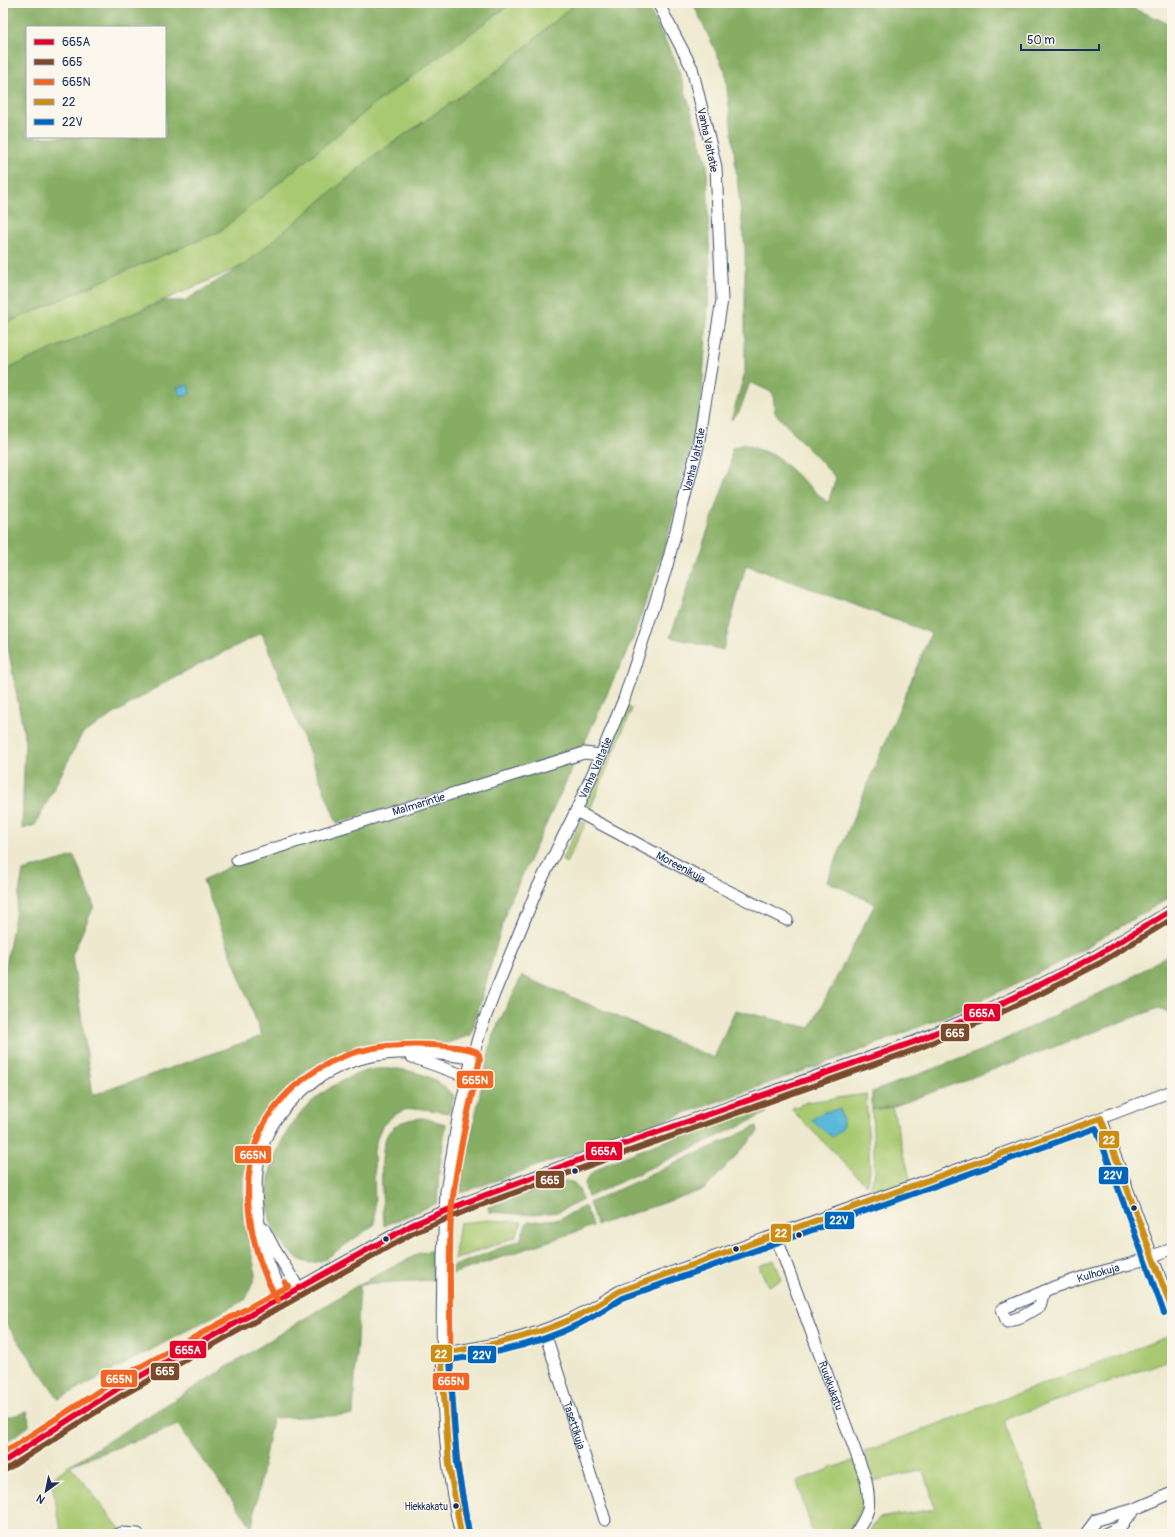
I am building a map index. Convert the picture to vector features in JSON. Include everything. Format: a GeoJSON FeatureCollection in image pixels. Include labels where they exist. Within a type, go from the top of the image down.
{"type":"FeatureCollection","features":[{"type":"Feature","properties":{"kind":"street","name":"Vanha Valtatie"},"geometry":{"type":"LineString","coordinates":[[461,1534],[448,1465],[441,1352],[442,1255],[446,1192],[458,1119],[472,1058],[494,994],[538,887],[602,755],[624,699],[666,569],[698,446],[722,300],[716,167],[692,68],[658,3]]}},
{"type":"Feature","properties":{"kind":"street","name":"Malmarintie"},"geometry":{"type":"LineString","coordinates":[[237,860],[584,753],[602,755]]}},
{"type":"Feature","properties":{"kind":"street","name":"Moreenikuja"},"geometry":{"type":"LineString","coordinates":[[576,811],[697,875],[787,920]]}},
{"type":"Feature","properties":{"kind":"street"},"geometry":{"type":"LineString","coordinates":[[3,1462],[117,1389],[285,1297],[412,1225],[467,1202],[597,1154],[914,1042],[986,1012],[1036,987],[1096,956],[1172,910]]}},
{"type":"Feature","properties":{"kind":"street"},"geometry":{"type":"LineString","coordinates":[[285,1297],[274,1278],[265,1256],[256,1199],[256,1176],[259,1156],[268,1133],[277,1117],[292,1100],[310,1084],[326,1073],[367,1057],[390,1053],[452,1055],[472,1058]]}},
{"type":"Feature","properties":{"kind":"street"},"geometry":{"type":"LineString","coordinates":[[390,1053],[407,1055],[421,1059],[445,1070],[468,1077]]}},
{"type":"Feature","properties":{"kind":"street"},"geometry":{"type":"LineString","coordinates":[[441,1352],[485,1345],[544,1330],[571,1319],[620,1290],[777,1235],[864,1202],[1101,1118],[1172,1091]]}},
{"type":"Feature","properties":{"kind":"street"},"geometry":{"type":"LineString","coordinates":[[1101,1118],[1172,1310]]}},
{"type":"Feature","properties":{"kind":"street"},"geometry":{"type":"LineString","coordinates":[[258,1211],[266,1235],[299,1289]]}},
{"type":"Feature","properties":{"kind":"street","name":"Ruukkukatu"},"geometry":{"type":"LineString","coordinates":[[777,1235],[780,1247],[866,1480],[870,1500],[867,1516],[855,1534]]}},
{"type":"Feature","properties":{"kind":"street","name":"Kulhokuja"},"geometry":{"type":"LineString","coordinates":[[1044,1291],[1172,1249]]}},
{"type":"Feature","properties":{"kind":"street","name":"Tasettikuja"},"geometry":{"type":"LineString","coordinates":[[544,1330],[605,1520]]}},
{"type":"Feature","properties":{"kind":"street"},"geometry":{"type":"LineString","coordinates":[[1091,1534],[1087,1532],[1096,1520],[1135,1509],[1172,1493]]}},
{"type":"Feature","properties":{"kind":"street"},"geometry":{"type":"LineString","coordinates":[[1105,1534],[1120,1527],[1135,1509]]}},
{"type":"Feature","properties":{"kind":"street"},"geometry":{"type":"LineString","coordinates":[[118,1534],[138,1534]]}},
{"type":"Feature","properties":{"kind":"green space"},"geometry":{"type":"Polygon","coordinates":[[[3,3],[512,3],[377,102],[219,232],[125,271],[3,325],[3,3]]]}},
{"type":"Feature","properties":{"kind":"green space"},"geometry":{"type":"Polygon","coordinates":[[[512,3],[576,3],[501,68],[374,156],[244,265],[16,365],[3,373],[3,325],[125,271],[219,232],[377,102],[512,3]]]}},
{"type":"Feature","properties":{"kind":"green space"},"geometry":{"type":"Polygon","coordinates":[[[576,3],[646,3],[677,64],[707,164],[710,277],[701,406],[666,544],[633,638],[581,750],[337,823],[262,633],[170,679],[82,734],[35,825],[22,829],[25,740],[3,620],[3,373],[16,365],[162,301],[184,301],[244,265],[374,156],[501,68],[576,3]]]}},
{"type":"Feature","properties":{"kind":"green space"},"geometry":{"type":"Polygon","coordinates":[[[693,3],[1120,3],[1172,25],[1172,896],[1061,962],[961,1010],[856,1052],[461,1193],[461,1183],[493,1034],[522,976],[714,1058],[735,1010],[810,1028],[875,904],[827,881],[931,633],[746,565],[723,650],[670,637],[730,468],[732,448],[744,444],[776,456],[828,503],[836,478],[775,413],[773,393],[750,382],[739,412],[731,420],[745,373],[745,249],[725,71],[693,3]]]}},
{"type":"Feature","properties":{"kind":"green space"},"geometry":{"type":"Polygon","coordinates":[[[628,707],[632,709],[589,812],[586,810],[586,804],[625,710],[628,707]]]}},
{"type":"Feature","properties":{"kind":"green space"},"geometry":{"type":"Polygon","coordinates":[[[576,760],[507,908],[471,1035],[441,1045],[383,1042],[340,1052],[308,1069],[281,1095],[252,1138],[243,1178],[243,1217],[256,1274],[246,1299],[59,1399],[3,1319],[3,982],[23,871],[74,856],[94,906],[72,955],[93,1095],[262,1036],[203,880],[237,863],[576,760]]]}},
{"type":"Feature","properties":{"kind":"green space"},"geometry":{"type":"Polygon","coordinates":[[[581,821],[586,823],[566,863],[562,859],[581,821]]]}},
{"type":"Feature","properties":{"kind":"green space"},"geometry":{"type":"Polygon","coordinates":[[[1172,952],[1172,1014],[1159,1008],[892,1107],[872,1110],[872,1092],[983,1050],[1129,979],[1172,952]]]}},
{"type":"Feature","properties":{"kind":"green space"},"geometry":{"type":"Polygon","coordinates":[[[399,1069],[429,1077],[441,1084],[454,1096],[449,1113],[417,1108],[404,1110],[393,1116],[383,1125],[378,1135],[374,1150],[375,1224],[324,1260],[309,1263],[297,1258],[289,1251],[278,1236],[271,1220],[268,1202],[268,1184],[278,1148],[301,1112],[318,1096],[331,1087],[350,1077],[369,1070],[399,1069]]]}},
{"type":"Feature","properties":{"kind":"green space"},"geometry":{"type":"Polygon","coordinates":[[[866,1094],[870,1171],[866,1185],[791,1109],[807,1102],[866,1094]]]}},
{"type":"Feature","properties":{"kind":"green space"},"geometry":{"type":"Polygon","coordinates":[[[758,1105],[765,1109],[767,1113],[588,1197],[585,1186],[588,1177],[605,1165],[758,1105]]]}},
{"type":"Feature","properties":{"kind":"green space"},"geometry":{"type":"Polygon","coordinates":[[[892,1107],[911,1182],[876,1195],[870,1189],[875,1172],[872,1110],[892,1107]]]}},
{"type":"Feature","properties":{"kind":"green space"},"geometry":{"type":"Polygon","coordinates":[[[423,1118],[446,1124],[439,1172],[437,1203],[384,1226],[382,1163],[385,1140],[389,1132],[396,1125],[409,1120],[423,1118]]]}},
{"type":"Feature","properties":{"kind":"green space"},"geometry":{"type":"Polygon","coordinates":[[[757,1126],[758,1132],[705,1189],[597,1225],[589,1203],[757,1126]]]}},
{"type":"Feature","properties":{"kind":"green space"},"geometry":{"type":"Polygon","coordinates":[[[564,1181],[572,1182],[577,1186],[583,1200],[557,1212],[533,1215],[489,1212],[488,1207],[564,1181]]]}},
{"type":"Feature","properties":{"kind":"green space"},"geometry":{"type":"Polygon","coordinates":[[[585,1206],[593,1226],[452,1274],[452,1267],[520,1240],[527,1222],[559,1219],[585,1206]]]}},
{"type":"Feature","properties":{"kind":"green space"},"geometry":{"type":"Polygon","coordinates":[[[488,1220],[522,1222],[515,1237],[454,1260],[460,1223],[488,1220]]]}},
{"type":"Feature","properties":{"kind":"green space"},"geometry":{"type":"Polygon","coordinates":[[[435,1250],[433,1280],[360,1284],[420,1253],[435,1250]]]}},
{"type":"Feature","properties":{"kind":"green space"},"geometry":{"type":"Polygon","coordinates":[[[774,1260],[782,1280],[768,1286],[759,1266],[774,1260]]]}},
{"type":"Feature","properties":{"kind":"green space"},"geometry":{"type":"Polygon","coordinates":[[[360,1284],[353,1415],[272,1418],[252,1527],[178,1425],[70,1465],[360,1284]]]}},
{"type":"Feature","properties":{"kind":"green space"},"geometry":{"type":"Polygon","coordinates":[[[1172,1335],[1172,1359],[1003,1420],[1048,1534],[868,1534],[879,1518],[935,1509],[924,1470],[872,1481],[864,1452],[1172,1335]]]}},
{"type":"Feature","properties":{"kind":"green space"},"geometry":{"type":"Polygon","coordinates":[[[28,1412],[29,1426],[3,1444],[3,1418],[28,1412]]]}},
{"type":"Feature","properties":{"kind":"green space"},"geometry":{"type":"Polygon","coordinates":[[[854,1460],[863,1482],[864,1500],[849,1534],[813,1534],[797,1481],[854,1460]]]}},
{"type":"Feature","properties":{"kind":"green space"},"geometry":{"type":"Polygon","coordinates":[[[70,1465],[124,1534],[62,1534],[51,1479],[70,1465]]]}},
{"type":"Feature","properties":{"kind":"water"},"geometry":{"type":"Polygon","coordinates":[[[188,385],[190,394],[181,397],[177,387],[188,385]]]}},
{"type":"Feature","properties":{"kind":"water"},"geometry":{"type":"Polygon","coordinates":[[[840,1109],[843,1125],[840,1131],[832,1137],[811,1120],[824,1112],[840,1109]]]}},
{"type":"Feature","properties":{"kind":"transit line","name":"665A"},"geometry":{"type":"LineString","coordinates":[[3,1462],[117,1389],[412,1225],[467,1202],[590,1156],[914,1042],[986,1011],[1036,987],[1096,956],[1172,910]]}},
{"type":"Feature","properties":{"kind":"transit line","name":"665"},"geometry":{"type":"LineString","coordinates":[[7,1469],[121,1396],[415,1232],[470,1209],[593,1164],[917,1049],[1040,994],[1100,963],[1172,919]]}},
{"type":"Feature","properties":{"kind":"transit line","name":"665N"},"geometry":{"type":"LineString","coordinates":[[278,1301],[268,1282],[260,1261],[254,1239],[248,1195],[249,1172],[253,1151],[261,1130],[275,1107],[294,1087],[318,1069],[344,1056],[372,1048],[402,1045],[451,1046],[477,1052],[480,1059],[457,1167],[452,1204],[450,1239],[450,1328],[453,1416],[459,1474],[469,1532]]}},
{"type":"Feature","properties":{"kind":"transit line","name":"22"},"geometry":{"type":"LineString","coordinates":[[461,1534],[449,1465],[441,1353],[490,1345],[538,1332],[576,1317],[620,1291],[1101,1118],[1172,1310]]}},
{"type":"Feature","properties":{"kind":"transit line","name":"22V"},"geometry":{"type":"LineString","coordinates":[[469,1533],[457,1464],[450,1360],[483,1355],[532,1343],[585,1321],[623,1298],[1096,1128],[1164,1313]]}},
{"type":"Feature","properties":{"kind":"transit line","name":"665N"},"geometry":{"type":"LineString","coordinates":[[3,1453],[113,1382],[288,1286],[285,1282]]}},
{"type":"Feature","properties":{"kind":"place","name":"Hiekkakatu"},"geometry":{"type":"Point","coordinates":[456,1506]}}]}
